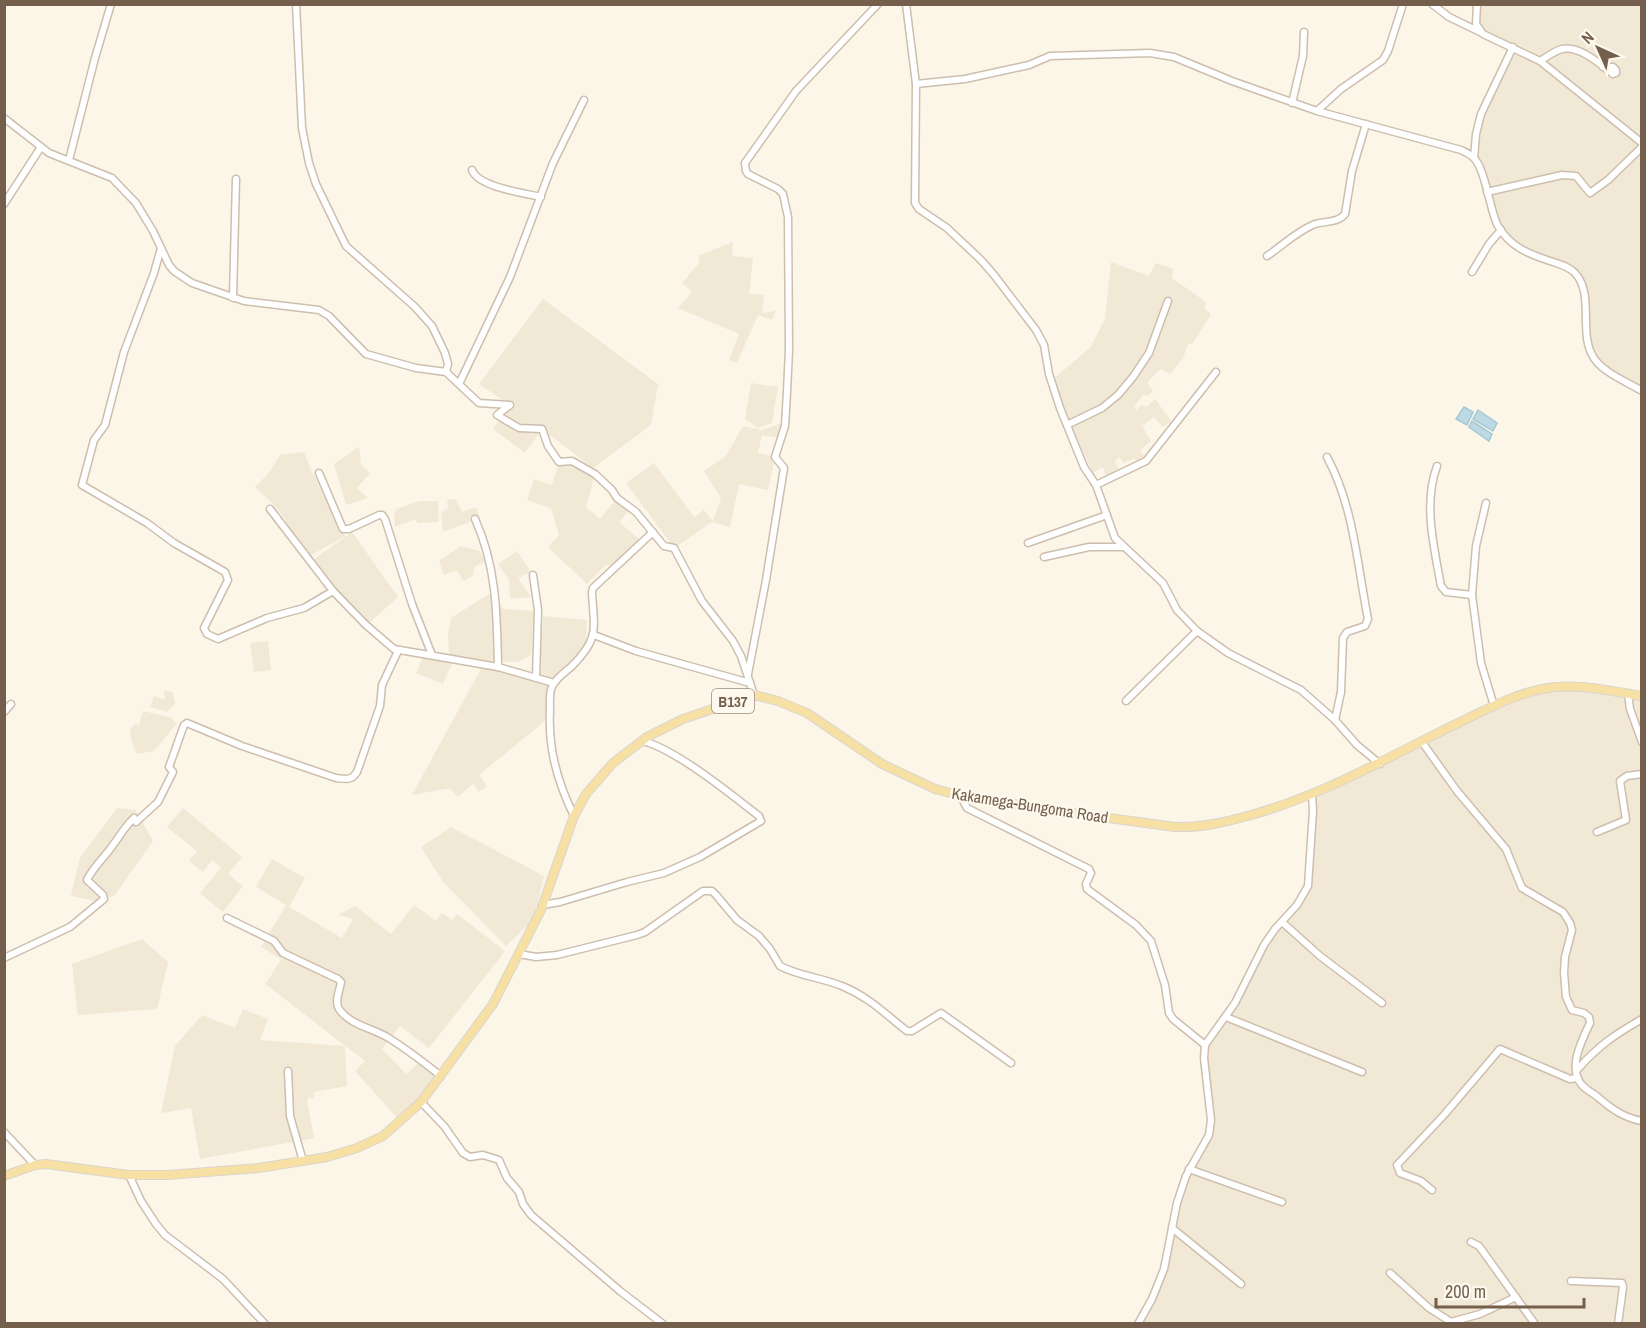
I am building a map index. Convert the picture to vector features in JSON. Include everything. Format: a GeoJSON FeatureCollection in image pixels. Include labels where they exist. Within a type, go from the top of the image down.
{"type":"FeatureCollection","features":[{"type":"Feature","properties":{"kind":"main road","name":"Kakamega-Bungoma Road"},"geometry":{"type":"LineString","coordinates":[[754,695],[797,707],[882,764],[935,789],[1050,810],[1191,828],[1252,814],[1312,795],[1380,764],[1494,706],[1527,693],[1575,686],[1641,696]]}},
{"type":"Feature","properties":{"kind":"main road","name":"B137"},"geometry":{"type":"LineString","coordinates":[[4,1176],[35,1165],[58,1165],[129,1175],[259,1168],[327,1157],[383,1136],[421,1102],[493,1004],[543,905],[574,816],[586,794],[603,773],[664,727],[754,695]]}},
{"type":"Feature","properties":{"kind":"street"},"geometry":{"type":"LineString","coordinates":[[69,160],[94,58],[111,4]]}},
{"type":"Feature","properties":{"kind":"street"},"geometry":{"type":"LineString","coordinates":[[296,4],[302,128],[316,184],[346,246],[415,307],[432,326],[445,353],[448,364],[446,372]]}},
{"type":"Feature","properties":{"kind":"street"},"geometry":{"type":"LineString","coordinates":[[748,675],[784,468],[775,457],[785,426],[789,326],[788,217],[785,199],[778,189],[748,174],[745,163],[796,91],[878,4]]}},
{"type":"Feature","properties":{"kind":"street"},"geometry":{"type":"LineString","coordinates":[[906,4],[916,84],[914,160],[916,206],[969,248],[1029,319],[1044,345],[1054,392],[1084,466],[1096,485],[1115,538],[1163,583],[1177,610],[1197,631],[1228,653],[1301,690],[1335,720],[1357,745],[1380,764]]}},
{"type":"Feature","properties":{"kind":"street"},"geometry":{"type":"LineString","coordinates":[[1317,111],[1341,89],[1383,60],[1389,51],[1403,4]]}},
{"type":"Feature","properties":{"kind":"street"},"geometry":{"type":"LineString","coordinates":[[1432,4],[1449,17],[1540,61],[1641,143]]}},
{"type":"Feature","properties":{"kind":"street"},"geometry":{"type":"LineString","coordinates":[[1477,4],[1476,24],[1483,33]]}},
{"type":"Feature","properties":{"kind":"street"},"geometry":{"type":"LineString","coordinates":[[1292,103],[1303,56],[1304,32]]}},
{"type":"Feature","properties":{"kind":"street"},"geometry":{"type":"LineString","coordinates":[[1513,47],[1480,114],[1476,134],[1474,158],[1482,174],[1495,218],[1511,242],[1526,253],[1567,266],[1573,271],[1583,289],[1587,336],[1594,359],[1602,367],[1641,391]]}},
{"type":"Feature","properties":{"kind":"street"},"geometry":{"type":"LineString","coordinates":[[1540,61],[1559,50],[1567,49],[1576,51],[1603,67]]}},
{"type":"Feature","properties":{"kind":"street"},"geometry":{"type":"LineString","coordinates":[[916,84],[965,79],[1029,64],[1050,56],[1150,53],[1174,57],[1292,103],[1461,150],[1474,158]]}},
{"type":"Feature","properties":{"kind":"street"},"geometry":{"type":"LineString","coordinates":[[459,384],[510,277],[553,163],[584,100]]}},
{"type":"Feature","properties":{"kind":"street"},"geometry":{"type":"LineString","coordinates":[[4,118],[49,153],[112,178],[136,203],[153,231],[169,265],[181,277],[200,287],[233,298],[320,310],[329,316],[366,354],[416,368],[446,372],[480,403],[510,405],[497,415],[519,428],[542,429],[548,446],[559,462],[572,461],[595,474],[617,498],[636,512],[664,546],[674,548],[702,601],[733,641],[754,695]]}},
{"type":"Feature","properties":{"kind":"street"},"geometry":{"type":"LineString","coordinates":[[1267,256],[1306,228],[1338,220],[1346,214],[1352,171],[1366,124]]}},
{"type":"Feature","properties":{"kind":"street"},"geometry":{"type":"LineString","coordinates":[[4,204],[41,147]]}},
{"type":"Feature","properties":{"kind":"street"},"geometry":{"type":"LineString","coordinates":[[1486,192],[1562,175],[1576,176],[1590,194],[1608,180],[1641,147]]}},
{"type":"Feature","properties":{"kind":"street"},"geometry":{"type":"LineString","coordinates":[[472,170],[478,179],[485,182],[513,191],[541,196]]}},
{"type":"Feature","properties":{"kind":"street"},"geometry":{"type":"LineString","coordinates":[[233,298],[236,180]]}},
{"type":"Feature","properties":{"kind":"street"},"geometry":{"type":"LineString","coordinates":[[1472,272],[1489,244],[1501,230]]}},
{"type":"Feature","properties":{"kind":"street"},"geometry":{"type":"LineString","coordinates":[[161,248],[124,352],[105,425],[94,440],[82,485],[225,572],[228,580],[204,628],[212,637],[218,639],[267,618],[304,608],[333,591]]}},
{"type":"Feature","properties":{"kind":"street"},"geometry":{"type":"LineString","coordinates":[[1067,425],[1102,408],[1118,395],[1133,377],[1149,353],[1168,301]]}},
{"type":"Feature","properties":{"kind":"street"},"geometry":{"type":"LineString","coordinates":[[1096,485],[1146,461],[1216,372]]}},
{"type":"Feature","properties":{"kind":"street"},"geometry":{"type":"LineString","coordinates":[[1327,457],[1337,478],[1352,524],[1368,619],[1365,626],[1347,632],[1343,638],[1341,692],[1335,720]]}},
{"type":"Feature","properties":{"kind":"street"},"geometry":{"type":"LineString","coordinates":[[1437,466],[1433,476],[1430,509],[1440,586],[1446,592],[1472,595]]}},
{"type":"Feature","properties":{"kind":"street"},"geometry":{"type":"LineString","coordinates":[[319,473],[343,529],[349,529],[379,515],[385,519],[412,604],[432,654]]}},
{"type":"Feature","properties":{"kind":"street"},"geometry":{"type":"LineString","coordinates":[[1486,503],[1476,546],[1472,595],[1481,663],[1494,706]]}},
{"type":"Feature","properties":{"kind":"street"},"geometry":{"type":"LineString","coordinates":[[270,509],[333,591],[366,625],[398,651],[432,654],[498,667],[554,683]]}},
{"type":"Feature","properties":{"kind":"street"},"geometry":{"type":"LineString","coordinates":[[1028,543],[1107,515]]}},
{"type":"Feature","properties":{"kind":"street"},"geometry":{"type":"LineString","coordinates":[[476,519],[485,540],[494,580],[498,667]]}},
{"type":"Feature","properties":{"kind":"street"},"geometry":{"type":"LineString","coordinates":[[574,816],[556,772],[551,752],[549,722],[551,688],[583,654],[594,635],[592,590],[653,532]]}},
{"type":"Feature","properties":{"kind":"street"},"geometry":{"type":"LineString","coordinates":[[1044,557],[1089,547],[1123,547]]}},
{"type":"Feature","properties":{"kind":"street"},"geometry":{"type":"LineString","coordinates":[[533,575],[538,610],[536,678]]}},
{"type":"Feature","properties":{"kind":"street"},"geometry":{"type":"LineString","coordinates":[[1126,701],[1197,631]]}},
{"type":"Feature","properties":{"kind":"street"},"geometry":{"type":"LineString","coordinates":[[594,635],[636,651],[750,683]]}},
{"type":"Feature","properties":{"kind":"street"},"geometry":{"type":"LineString","coordinates":[[4,958],[70,927],[104,899],[104,895],[87,880],[90,873],[126,825],[134,818],[136,822],[158,802],[173,772],[169,767],[184,725],[187,723],[242,746],[336,778],[353,778],[380,706],[382,685],[398,651]]}},
{"type":"Feature","properties":{"kind":"street"},"geometry":{"type":"LineString","coordinates":[[1628,694],[1632,719],[1641,742]]}},
{"type":"Feature","properties":{"kind":"street"},"geometry":{"type":"LineString","coordinates":[[4,712],[10,704]]}},
{"type":"Feature","properties":{"kind":"street"},"geometry":{"type":"LineString","coordinates":[[543,905],[664,873],[700,857],[761,821],[759,816],[712,781],[665,750],[643,741]]}},
{"type":"Feature","properties":{"kind":"street"},"geometry":{"type":"LineString","coordinates":[[1422,742],[1464,800],[1506,849],[1522,888],[1563,912],[1570,923],[1572,930],[1565,957],[1566,997],[1572,1010],[1584,1013],[1589,1017],[1590,1023],[1576,1056],[1577,1074],[1585,1088],[1611,1108],[1641,1121]]}},
{"type":"Feature","properties":{"kind":"street"},"geometry":{"type":"LineString","coordinates":[[1597,832],[1626,820],[1620,781],[1627,776],[1641,774]]}},
{"type":"Feature","properties":{"kind":"street"},"geometry":{"type":"LineString","coordinates":[[960,795],[967,808],[975,813],[1089,869],[1091,873],[1086,884],[1088,889],[1136,925],[1151,941],[1165,985],[1166,1002],[1173,1019],[1205,1044]]}},
{"type":"Feature","properties":{"kind":"street"},"geometry":{"type":"LineString","coordinates":[[1138,1323],[1152,1299],[1164,1269],[1180,1194],[1189,1169],[1208,1137],[1211,1120],[1204,1058],[1205,1044],[1226,1017],[1248,980],[1264,945],[1297,905],[1308,886],[1312,795]]}},
{"type":"Feature","properties":{"kind":"street"},"geometry":{"type":"LineString","coordinates":[[519,954],[536,957],[557,955],[637,935],[645,932],[707,890],[716,895],[737,920],[759,936],[780,966],[842,986],[859,994],[876,1004],[908,1031],[912,1031],[941,1013],[1011,1063]]}},
{"type":"Feature","properties":{"kind":"street"},"geometry":{"type":"LineString","coordinates":[[227,918],[274,941],[283,953],[338,979],[341,982],[337,1004],[341,1011],[356,1023],[375,1030],[412,1053],[441,1076]]}},
{"type":"Feature","properties":{"kind":"street"},"geometry":{"type":"LineString","coordinates":[[1282,922],[1320,956],[1382,1003]]}},
{"type":"Feature","properties":{"kind":"street"},"geometry":{"type":"LineString","coordinates":[[1226,1017],[1362,1072]]}},
{"type":"Feature","properties":{"kind":"street"},"geometry":{"type":"LineString","coordinates":[[1432,1190],[1421,1181],[1400,1173],[1397,1165],[1444,1115],[1500,1048],[1570,1079],[1577,1074],[1592,1053],[1615,1033],[1641,1019]]}},
{"type":"Feature","properties":{"kind":"street"},"geometry":{"type":"LineString","coordinates":[[288,1071],[290,1116],[303,1161]]}},
{"type":"Feature","properties":{"kind":"street"},"geometry":{"type":"LineString","coordinates":[[421,1102],[444,1126],[463,1154],[470,1157],[483,1155],[496,1158],[501,1162],[507,1179],[519,1192],[525,1208],[620,1291],[663,1323]]}},
{"type":"Feature","properties":{"kind":"street"},"geometry":{"type":"LineString","coordinates":[[4,1132],[35,1165]]}},
{"type":"Feature","properties":{"kind":"street"},"geometry":{"type":"LineString","coordinates":[[1189,1169],[1282,1202]]}},
{"type":"Feature","properties":{"kind":"street"},"geometry":{"type":"LineString","coordinates":[[129,1175],[141,1201],[161,1230],[224,1279],[265,1323]]}},
{"type":"Feature","properties":{"kind":"street"},"geometry":{"type":"LineString","coordinates":[[1172,1228],[1241,1284]]}},
{"type":"Feature","properties":{"kind":"street"},"geometry":{"type":"LineString","coordinates":[[1471,1242],[1479,1246],[1535,1323]]}},
{"type":"Feature","properties":{"kind":"street"},"geometry":{"type":"LineString","coordinates":[[1390,1273],[1429,1308],[1451,1322],[1480,1314],[1516,1297]]}},
{"type":"Feature","properties":{"kind":"street"},"geometry":{"type":"LineString","coordinates":[[1571,1281],[1622,1283],[1618,1323]]}},
{"type":"Feature","properties":{"kind":"shaded area"},"geometry":{"type":"Polygon","coordinates":[[[1477,5],[1641,5],[1641,392],[1602,367],[1591,351],[1583,289],[1573,272],[1527,253],[1496,225],[1473,157],[1475,134],[1511,47],[1483,34],[1475,24],[1477,5]]]}},
{"type":"Feature","properties":{"kind":"shaded area"},"geometry":{"type":"Polygon","coordinates":[[[733,242],[732,256],[753,258],[749,294],[764,295],[762,313],[776,311],[772,320],[758,315],[737,363],[729,360],[739,334],[678,308],[692,292],[682,283],[700,262],[698,256],[733,242]]]}},
{"type":"Feature","properties":{"kind":"shaded area"},"geometry":{"type":"Polygon","coordinates":[[[1111,262],[1149,276],[1156,263],[1173,269],[1172,278],[1206,302],[1204,308],[1211,314],[1192,344],[1188,344],[1183,358],[1170,374],[1161,369],[1147,382],[1153,391],[1148,396],[1143,395],[1134,407],[1137,410],[1141,405],[1146,407],[1155,399],[1171,421],[1163,427],[1154,417],[1142,426],[1151,441],[1140,450],[1147,460],[1140,466],[1134,458],[1124,463],[1119,457],[1115,462],[1121,473],[1107,480],[1103,467],[1093,473],[1051,381],[1090,348],[1105,319],[1111,262]]]}},
{"type":"Feature","properties":{"kind":"shaded area"},"geometry":{"type":"Polygon","coordinates":[[[543,299],[658,384],[651,425],[593,468],[542,429],[525,453],[493,429],[510,405],[479,384],[543,299]]]}},
{"type":"Feature","properties":{"kind":"shaded area"},"geometry":{"type":"Polygon","coordinates":[[[751,383],[778,387],[772,423],[758,428],[745,419],[751,383]]]}},
{"type":"Feature","properties":{"kind":"shaded area"},"geometry":{"type":"Polygon","coordinates":[[[785,422],[782,438],[762,435],[758,453],[775,457],[768,490],[739,484],[730,527],[712,522],[674,548],[626,483],[654,463],[694,517],[704,510],[713,521],[721,498],[704,471],[726,456],[743,426],[762,430],[785,422]]]}},
{"type":"Feature","properties":{"kind":"shaded area"},"geometry":{"type":"Polygon","coordinates":[[[359,447],[361,465],[370,473],[357,488],[368,498],[346,505],[334,464],[359,447]]]}},
{"type":"Feature","properties":{"kind":"shaded area"},"geometry":{"type":"Polygon","coordinates":[[[304,452],[345,536],[310,556],[290,533],[285,519],[255,487],[268,474],[280,455],[304,452]]]}},
{"type":"Feature","properties":{"kind":"shaded area"},"geometry":{"type":"Polygon","coordinates":[[[559,462],[595,474],[586,507],[600,519],[617,498],[629,510],[619,522],[641,541],[616,567],[605,565],[587,584],[548,547],[559,535],[551,508],[527,500],[534,479],[552,485],[559,462]]]}},
{"type":"Feature","properties":{"kind":"shaded area"},"geometry":{"type":"Polygon","coordinates":[[[456,499],[462,512],[476,507],[480,518],[443,532],[441,512],[448,508],[447,500],[456,499]]]}},
{"type":"Feature","properties":{"kind":"shaded area"},"geometry":{"type":"Polygon","coordinates":[[[420,501],[438,501],[439,522],[418,523],[415,519],[395,527],[396,509],[420,501]]]}},
{"type":"Feature","properties":{"kind":"shaded area"},"geometry":{"type":"Polygon","coordinates":[[[352,532],[398,597],[367,625],[337,593],[313,560],[352,532]]]}},
{"type":"Feature","properties":{"kind":"shaded area"},"geometry":{"type":"Polygon","coordinates":[[[461,546],[480,551],[485,562],[474,567],[473,575],[464,581],[456,570],[444,575],[439,561],[461,546]]]}},
{"type":"Feature","properties":{"kind":"shaded area"},"geometry":{"type":"Polygon","coordinates":[[[517,551],[531,572],[518,578],[531,597],[510,599],[509,580],[498,564],[517,551]]]}},
{"type":"Feature","properties":{"kind":"shaded area"},"geometry":{"type":"Polygon","coordinates":[[[492,592],[503,609],[534,611],[531,655],[517,662],[469,660],[449,654],[448,635],[451,618],[492,592]]]}},
{"type":"Feature","properties":{"kind":"shaded area"},"geometry":{"type":"Polygon","coordinates":[[[543,616],[587,620],[586,644],[553,679],[540,675],[543,616]]]}},
{"type":"Feature","properties":{"kind":"shaded area"},"geometry":{"type":"Polygon","coordinates":[[[268,641],[271,670],[254,672],[250,643],[268,641]]]}},
{"type":"Feature","properties":{"kind":"shaded area"},"geometry":{"type":"Polygon","coordinates":[[[424,655],[452,663],[443,684],[416,673],[424,655]]]}},
{"type":"Feature","properties":{"kind":"shaded area"},"geometry":{"type":"Polygon","coordinates":[[[482,667],[550,685],[545,721],[479,775],[487,786],[479,792],[473,784],[458,797],[450,788],[412,795],[482,667]]]}},
{"type":"Feature","properties":{"kind":"shaded area"},"geometry":{"type":"Polygon","coordinates":[[[1557,687],[1641,697],[1641,1323],[1138,1324],[1165,1269],[1182,1185],[1209,1134],[1204,1045],[1225,1017],[1258,956],[1305,892],[1312,795],[1493,707],[1557,687]]]}},
{"type":"Feature","properties":{"kind":"shaded area"},"geometry":{"type":"Polygon","coordinates":[[[164,690],[173,692],[175,704],[167,712],[150,707],[154,696],[165,700],[164,690]]]}},
{"type":"Feature","properties":{"kind":"shaded area"},"geometry":{"type":"Polygon","coordinates":[[[143,711],[169,717],[177,723],[154,751],[137,754],[130,730],[135,724],[139,725],[143,711]]]}},
{"type":"Feature","properties":{"kind":"shaded area"},"geometry":{"type":"Polygon","coordinates":[[[117,808],[136,810],[153,841],[114,896],[95,901],[71,896],[80,858],[117,808]]]}},
{"type":"Feature","properties":{"kind":"shaded area"},"geometry":{"type":"Polygon","coordinates":[[[183,808],[242,857],[228,874],[243,886],[223,912],[200,893],[221,868],[212,860],[203,872],[189,861],[197,851],[167,827],[183,808]]]}},
{"type":"Feature","properties":{"kind":"shaded area"},"geometry":{"type":"Polygon","coordinates":[[[451,827],[544,876],[533,920],[506,946],[443,882],[421,847],[451,827]]]}},
{"type":"Feature","properties":{"kind":"shaded area"},"geometry":{"type":"Polygon","coordinates":[[[272,859],[305,878],[289,907],[342,938],[353,919],[338,915],[355,906],[391,934],[414,905],[436,921],[442,913],[452,920],[457,914],[505,951],[429,1048],[400,1026],[382,1049],[406,1074],[422,1060],[437,1077],[400,1121],[355,1071],[365,1061],[264,983],[267,982],[281,959],[261,947],[286,905],[256,887],[272,859]]]}},
{"type":"Feature","properties":{"kind":"shaded area"},"geometry":{"type":"Polygon","coordinates":[[[142,939],[168,962],[157,1009],[78,1015],[72,964],[142,939]]]}},
{"type":"Feature","properties":{"kind":"shaded area"},"geometry":{"type":"Polygon","coordinates":[[[243,1009],[268,1019],[260,1040],[345,1046],[347,1086],[314,1092],[314,1097],[307,1099],[314,1138],[200,1159],[191,1108],[161,1113],[175,1046],[202,1015],[235,1028],[243,1009]]]}},
{"type":"Feature","properties":{"kind":"water"},"geometry":{"type":"Polygon","coordinates":[[[1464,407],[1473,412],[1467,425],[1456,419],[1464,407]]]}},
{"type":"Feature","properties":{"kind":"water"},"geometry":{"type":"Polygon","coordinates":[[[1478,410],[1497,423],[1493,431],[1473,419],[1478,410]]]}},
{"type":"Feature","properties":{"kind":"water"},"geometry":{"type":"Polygon","coordinates":[[[1472,421],[1492,434],[1489,441],[1469,427],[1472,421]]]}}]}
